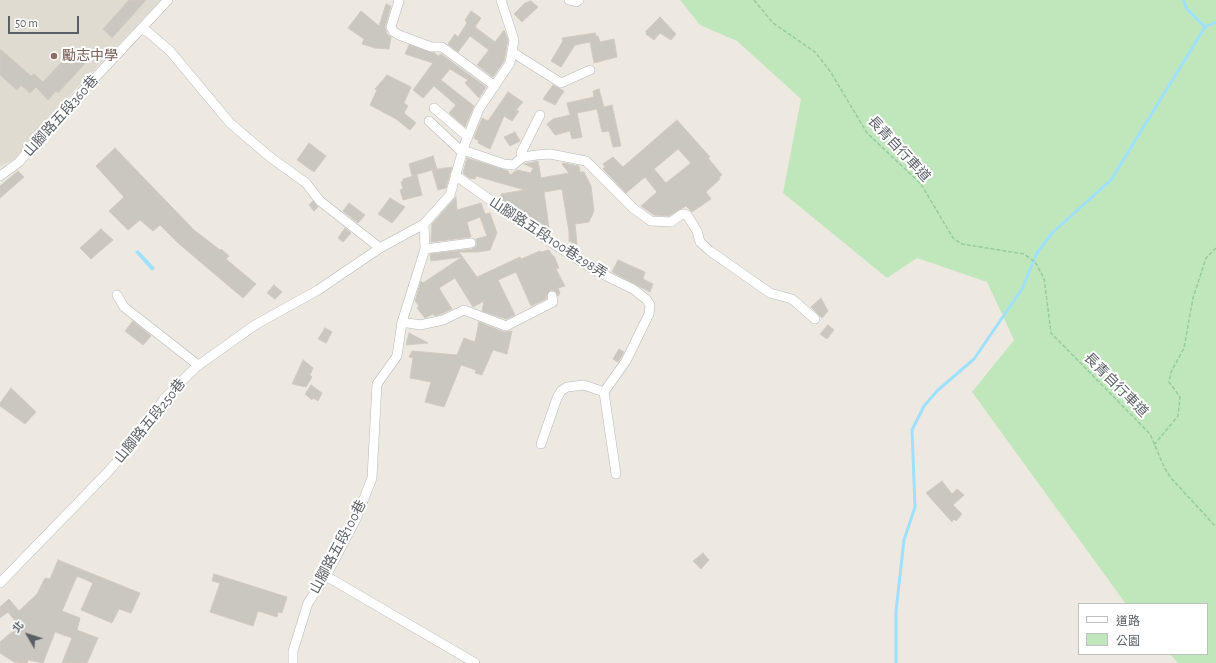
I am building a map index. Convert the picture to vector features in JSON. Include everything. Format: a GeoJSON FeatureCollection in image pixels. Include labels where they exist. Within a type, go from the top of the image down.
{"type":"FeatureCollection","features":[{"type":"Feature","properties":{"kind":"lane","name":"山腳路五段360巷"},"geometry":{"type":"LineString","coordinates":[[0,176],[20,162],[49,128],[168,0]]}},
{"type":"Feature","properties":{"kind":"lane"},"geometry":{"type":"LineString","coordinates":[[398,0],[399,1],[391,27],[394,32],[431,47],[442,47],[495,86]]}},
{"type":"Feature","properties":{"kind":"lane"},"geometry":{"type":"LineString","coordinates":[[501,0],[514,40],[512,52],[562,83],[590,70]]}},
{"type":"Feature","properties":{"kind":"lane"},"geometry":{"type":"LineString","coordinates":[[569,0],[576,2],[579,0]]}},
{"type":"Feature","properties":{"kind":"lane"},"geometry":{"type":"LineString","coordinates":[[141,29],[148,32],[170,51],[230,123],[270,157],[306,182],[320,201],[380,248]]}},
{"type":"Feature","properties":{"kind":"lane","name":"山腳路五段250巷"},"geometry":{"type":"LineString","coordinates":[[0,583],[106,474],[134,442],[164,399],[198,365],[255,325],[318,290],[380,248],[424,224],[450,195],[463,151],[479,109],[510,63],[512,52]]}},
{"type":"Feature","properties":{"kind":"lane"},"geometry":{"type":"LineString","coordinates":[[434,108],[468,137]]}},
{"type":"Feature","properties":{"kind":"lane"},"geometry":{"type":"LineString","coordinates":[[523,157],[521,153],[540,115]]}},
{"type":"Feature","properties":{"kind":"lane"},"geometry":{"type":"LineString","coordinates":[[429,121],[463,151],[504,164],[513,165],[523,157],[550,154],[586,161],[634,209],[651,221],[662,223],[672,222],[682,214],[687,215],[697,231],[700,242],[710,251],[770,293],[792,299],[815,319]]}},
{"type":"Feature","properties":{"kind":"lane","name":"山腳路五段100巷298弄"},"geometry":{"type":"LineString","coordinates":[[455,175],[541,236],[598,272],[633,289],[646,299],[650,306],[649,314],[626,361],[604,392]]}},
{"type":"Feature","properties":{"kind":"lane","name":"山腳路五段100巷"},"geometry":{"type":"LineString","coordinates":[[293,663],[293,651],[308,602],[326,576],[356,519],[372,478],[377,384],[397,356],[402,322],[425,249],[424,224]]}},
{"type":"Feature","properties":{"kind":"lane"},"geometry":{"type":"LineString","coordinates":[[425,249],[471,243]]}},
{"type":"Feature","properties":{"kind":"lane"},"geometry":{"type":"LineString","coordinates":[[117,295],[124,307],[198,365]]}},
{"type":"Feature","properties":{"kind":"lane"},"geometry":{"type":"LineString","coordinates":[[402,322],[420,326],[443,320],[464,310],[506,326],[553,302],[552,296]]}},
{"type":"Feature","properties":{"kind":"lane"},"geometry":{"type":"LineString","coordinates":[[541,444],[557,398],[561,391],[567,387],[584,385],[604,392],[616,474]]}},
{"type":"Feature","properties":{"kind":"lane"},"geometry":{"type":"LineString","coordinates":[[326,576],[475,663]]}},
{"type":"Feature","properties":{"kind":"path","name":"長青自行車道"},"geometry":{"type":"LineString","coordinates":[[754,0],[773,23],[815,52],[830,71],[867,133],[921,184],[953,238],[962,244],[1024,254],[1035,262],[1044,278],[1050,333],[1150,434],[1171,478],[1216,527]]}},
{"type":"Feature","properties":{"kind":"path"},"geometry":{"type":"LineString","coordinates":[[1154,445],[1178,416],[1180,397],[1169,382],[1171,372],[1184,348],[1193,298],[1206,258],[1216,248]]}},
{"type":"Feature","properties":{"kind":"shaded area","name":"勵志中學"},"geometry":{"type":"Polygon","coordinates":[[[0,0],[161,0],[54,112],[16,158],[0,167],[0,0]]]}},
{"type":"Feature","properties":{"kind":"green space"},"geometry":{"type":"Polygon","coordinates":[[[680,0],[1216,0],[1216,663],[1178,663],[1171,655],[1208,655],[1208,603],[1125,603],[972,392],[1014,340],[987,282],[917,258],[887,278],[783,193],[801,99],[737,41],[700,25],[680,0]]]}},
{"type":"Feature","properties":{"kind":"water"},"geometry":{"type":"Polygon","coordinates":[[[138,250],[155,268],[152,271],[135,252],[138,250]]]}},
{"type":"Feature","properties":{"kind":"building"},"geometry":{"type":"Polygon","coordinates":[[[129,0],[146,0],[112,38],[103,29],[129,0]]]}},
{"type":"Feature","properties":{"kind":"building"},"geometry":{"type":"Polygon","coordinates":[[[531,1],[538,7],[522,22],[514,14],[525,3],[531,1]]]}},
{"type":"Feature","properties":{"kind":"building"},"geometry":{"type":"Polygon","coordinates":[[[386,4],[391,6],[385,27],[387,34],[391,37],[389,49],[375,48],[362,44],[364,39],[348,28],[361,11],[379,26],[386,4]]]}},
{"type":"Feature","properties":{"kind":"building"},"geometry":{"type":"Polygon","coordinates":[[[471,11],[481,18],[475,27],[495,42],[504,30],[508,40],[504,61],[493,77],[477,65],[489,50],[470,36],[458,52],[448,44],[455,34],[458,37],[467,23],[465,20],[471,11]]]}},
{"type":"Feature","properties":{"kind":"building"},"geometry":{"type":"Polygon","coordinates":[[[660,17],[676,34],[671,40],[660,33],[654,40],[646,34],[646,31],[660,17]]]}},
{"type":"Feature","properties":{"kind":"building"},"geometry":{"type":"Polygon","coordinates":[[[595,33],[600,42],[614,39],[617,57],[594,63],[590,42],[575,45],[561,67],[551,61],[563,41],[562,38],[595,33]]]}},
{"type":"Feature","properties":{"kind":"building"},"geometry":{"type":"Polygon","coordinates":[[[409,45],[435,53],[438,56],[441,54],[486,87],[479,98],[465,83],[468,80],[450,69],[441,80],[474,106],[465,127],[449,113],[456,105],[434,86],[423,98],[413,90],[433,63],[405,54],[409,45]]]}},
{"type":"Feature","properties":{"kind":"building"},"geometry":{"type":"Polygon","coordinates":[[[75,48],[89,59],[58,93],[56,91],[48,100],[36,87],[30,93],[21,85],[17,90],[0,75],[0,49],[31,76],[34,74],[43,82],[75,48]]]}},
{"type":"Feature","properties":{"kind":"building"},"geometry":{"type":"Polygon","coordinates":[[[387,75],[411,87],[404,103],[408,106],[404,113],[416,123],[410,130],[396,119],[370,105],[377,90],[375,89],[387,75]]]}},
{"type":"Feature","properties":{"kind":"building"},"geometry":{"type":"Polygon","coordinates":[[[553,85],[564,91],[555,105],[543,99],[553,85]]]}},
{"type":"Feature","properties":{"kind":"building"},"geometry":{"type":"Polygon","coordinates":[[[599,89],[604,107],[612,105],[621,146],[613,147],[609,131],[602,132],[597,109],[577,113],[582,137],[572,139],[570,131],[555,135],[547,124],[553,119],[570,115],[567,103],[594,97],[593,91],[599,89]]]}},
{"type":"Feature","properties":{"kind":"building"},"geometry":{"type":"Polygon","coordinates":[[[508,92],[523,102],[516,110],[519,111],[512,121],[504,116],[490,149],[478,143],[479,141],[474,138],[482,118],[488,121],[508,92]]]}},
{"type":"Feature","properties":{"kind":"building"},"geometry":{"type":"Polygon","coordinates":[[[677,120],[710,157],[708,158],[722,175],[719,177],[720,179],[706,192],[711,199],[692,212],[686,206],[669,216],[654,215],[641,206],[657,192],[645,177],[626,193],[603,169],[605,167],[603,164],[613,157],[623,167],[677,120]],[[678,149],[654,169],[666,183],[691,163],[678,149]]]}},
{"type":"Feature","properties":{"kind":"building"},"geometry":{"type":"Polygon","coordinates":[[[515,132],[520,141],[510,146],[504,137],[515,132]]]}},
{"type":"Feature","properties":{"kind":"building"},"geometry":{"type":"Polygon","coordinates":[[[309,143],[326,156],[314,172],[297,160],[309,143]]]}},
{"type":"Feature","properties":{"kind":"building"},"geometry":{"type":"Polygon","coordinates":[[[115,148],[194,230],[220,250],[221,249],[229,256],[226,259],[256,284],[243,298],[178,243],[160,225],[153,231],[140,220],[128,230],[109,211],[124,197],[96,166],[115,148]]]}},
{"type":"Feature","properties":{"kind":"building"},"geometry":{"type":"Polygon","coordinates":[[[433,156],[437,169],[412,176],[409,164],[433,156]]]}},
{"type":"Feature","properties":{"kind":"building"},"geometry":{"type":"Polygon","coordinates":[[[467,158],[508,171],[510,175],[517,170],[531,173],[533,168],[524,164],[538,161],[541,178],[569,173],[562,164],[563,163],[579,166],[580,172],[584,172],[591,186],[594,211],[589,222],[575,224],[577,244],[572,245],[571,241],[569,242],[569,232],[562,189],[544,192],[550,235],[503,201],[501,194],[525,190],[476,176],[475,179],[469,178],[463,173],[467,158]]]}},
{"type":"Feature","properties":{"kind":"building"},"geometry":{"type":"Polygon","coordinates":[[[452,167],[446,188],[438,190],[432,170],[452,167]]]}},
{"type":"Feature","properties":{"kind":"building"},"geometry":{"type":"Polygon","coordinates":[[[18,171],[24,177],[0,198],[0,186],[18,171]]]}},
{"type":"Feature","properties":{"kind":"building"},"geometry":{"type":"Polygon","coordinates":[[[417,175],[422,195],[403,200],[400,190],[403,189],[401,182],[403,179],[417,175]]]}},
{"type":"Feature","properties":{"kind":"building"},"geometry":{"type":"Polygon","coordinates":[[[456,197],[457,210],[481,203],[485,214],[490,213],[497,233],[490,250],[478,252],[459,252],[477,277],[520,257],[521,259],[540,251],[549,250],[554,256],[559,268],[556,269],[565,286],[558,288],[560,293],[558,296],[556,292],[551,290],[547,294],[546,299],[531,306],[516,272],[498,280],[515,315],[506,319],[482,311],[484,301],[473,307],[455,278],[439,288],[452,309],[435,316],[433,314],[425,318],[417,308],[419,306],[415,301],[421,281],[423,283],[462,257],[431,261],[430,254],[472,249],[477,245],[476,239],[487,236],[480,217],[467,222],[471,237],[431,242],[432,224],[456,197]]]}},
{"type":"Feature","properties":{"kind":"building"},"geometry":{"type":"Polygon","coordinates":[[[390,198],[405,207],[392,223],[378,214],[390,198]]]}},
{"type":"Feature","properties":{"kind":"building"},"geometry":{"type":"Polygon","coordinates":[[[313,201],[318,207],[314,211],[309,205],[313,201]]]}},
{"type":"Feature","properties":{"kind":"building"},"geometry":{"type":"Polygon","coordinates":[[[349,203],[365,215],[358,223],[343,211],[349,203]]]}},
{"type":"Feature","properties":{"kind":"building"},"geometry":{"type":"Polygon","coordinates":[[[345,228],[351,233],[343,242],[338,238],[345,228]]]}},
{"type":"Feature","properties":{"kind":"building"},"geometry":{"type":"Polygon","coordinates":[[[101,229],[113,240],[91,259],[80,248],[101,229]]]}},
{"type":"Feature","properties":{"kind":"building"},"geometry":{"type":"Polygon","coordinates":[[[618,260],[645,272],[643,279],[653,284],[650,292],[612,272],[618,260]]]}},
{"type":"Feature","properties":{"kind":"building"},"geometry":{"type":"Polygon","coordinates":[[[274,285],[282,292],[275,299],[267,293],[274,285]]]}},
{"type":"Feature","properties":{"kind":"building"},"geometry":{"type":"Polygon","coordinates":[[[821,298],[828,311],[822,318],[811,307],[821,298]]]}},
{"type":"Feature","properties":{"kind":"building"},"geometry":{"type":"Polygon","coordinates":[[[133,321],[151,336],[143,345],[125,331],[133,321]]]}},
{"type":"Feature","properties":{"kind":"building"},"geometry":{"type":"Polygon","coordinates":[[[479,322],[504,332],[512,331],[507,354],[493,350],[482,375],[475,373],[476,370],[461,365],[444,407],[425,402],[431,382],[410,378],[413,358],[409,357],[412,351],[457,355],[464,338],[475,342],[479,322]]]}},
{"type":"Feature","properties":{"kind":"building"},"geometry":{"type":"Polygon","coordinates":[[[828,325],[834,330],[827,339],[820,334],[828,325]]]}},
{"type":"Feature","properties":{"kind":"building"},"geometry":{"type":"Polygon","coordinates":[[[325,328],[332,332],[326,343],[318,339],[325,328]]]}},
{"type":"Feature","properties":{"kind":"building"},"geometry":{"type":"Polygon","coordinates":[[[409,333],[428,343],[406,345],[409,333]]]}},
{"type":"Feature","properties":{"kind":"building"},"geometry":{"type":"Polygon","coordinates":[[[619,349],[624,352],[618,362],[613,359],[619,349]]]}},
{"type":"Feature","properties":{"kind":"building"},"geometry":{"type":"Polygon","coordinates":[[[303,360],[313,368],[310,375],[312,377],[306,387],[292,384],[303,360]]]}},
{"type":"Feature","properties":{"kind":"building"},"geometry":{"type":"Polygon","coordinates":[[[311,385],[322,393],[318,401],[313,398],[312,400],[305,394],[311,385]]]}},
{"type":"Feature","properties":{"kind":"building"},"geometry":{"type":"Polygon","coordinates":[[[11,388],[36,412],[25,424],[0,406],[0,403],[11,388]]]}},
{"type":"Feature","properties":{"kind":"building"},"geometry":{"type":"Polygon","coordinates":[[[942,481],[952,494],[957,489],[964,495],[953,505],[962,514],[956,521],[954,519],[952,522],[926,493],[942,481]]]}},
{"type":"Feature","properties":{"kind":"building"},"geometry":{"type":"Polygon","coordinates":[[[703,553],[709,560],[701,569],[693,561],[703,553]]]}},
{"type":"Feature","properties":{"kind":"building"},"geometry":{"type":"Polygon","coordinates":[[[58,560],[140,593],[131,613],[119,609],[112,623],[81,610],[93,583],[77,576],[62,611],[80,618],[77,630],[98,638],[87,663],[62,663],[72,638],[55,632],[43,663],[28,660],[27,663],[14,662],[0,653],[0,642],[19,626],[8,612],[0,618],[0,607],[9,599],[19,611],[37,594],[45,578],[50,579],[58,560]]]}},
{"type":"Feature","properties":{"kind":"building"},"geometry":{"type":"Polygon","coordinates":[[[214,574],[287,597],[282,613],[278,612],[277,617],[258,611],[253,626],[210,612],[220,583],[212,581],[214,574]]]}},
{"type":"Feature","properties":{"kind":"waterway"},"geometry":{"type":"LineString","coordinates":[[1183,0],[1187,9],[1205,27]]}},
{"type":"Feature","properties":{"kind":"waterway"},"geometry":{"type":"LineString","coordinates":[[896,663],[896,611],[904,540],[915,507],[912,430],[924,406],[937,391],[974,359],[1022,289],[1037,253],[1052,233],[1111,180],[1205,27],[1216,22]]}},
{"type":"Feature","properties":{"kind":"place","name":"勵志中學"},"geometry":{"type":"Point","coordinates":[54,56]}}]}
